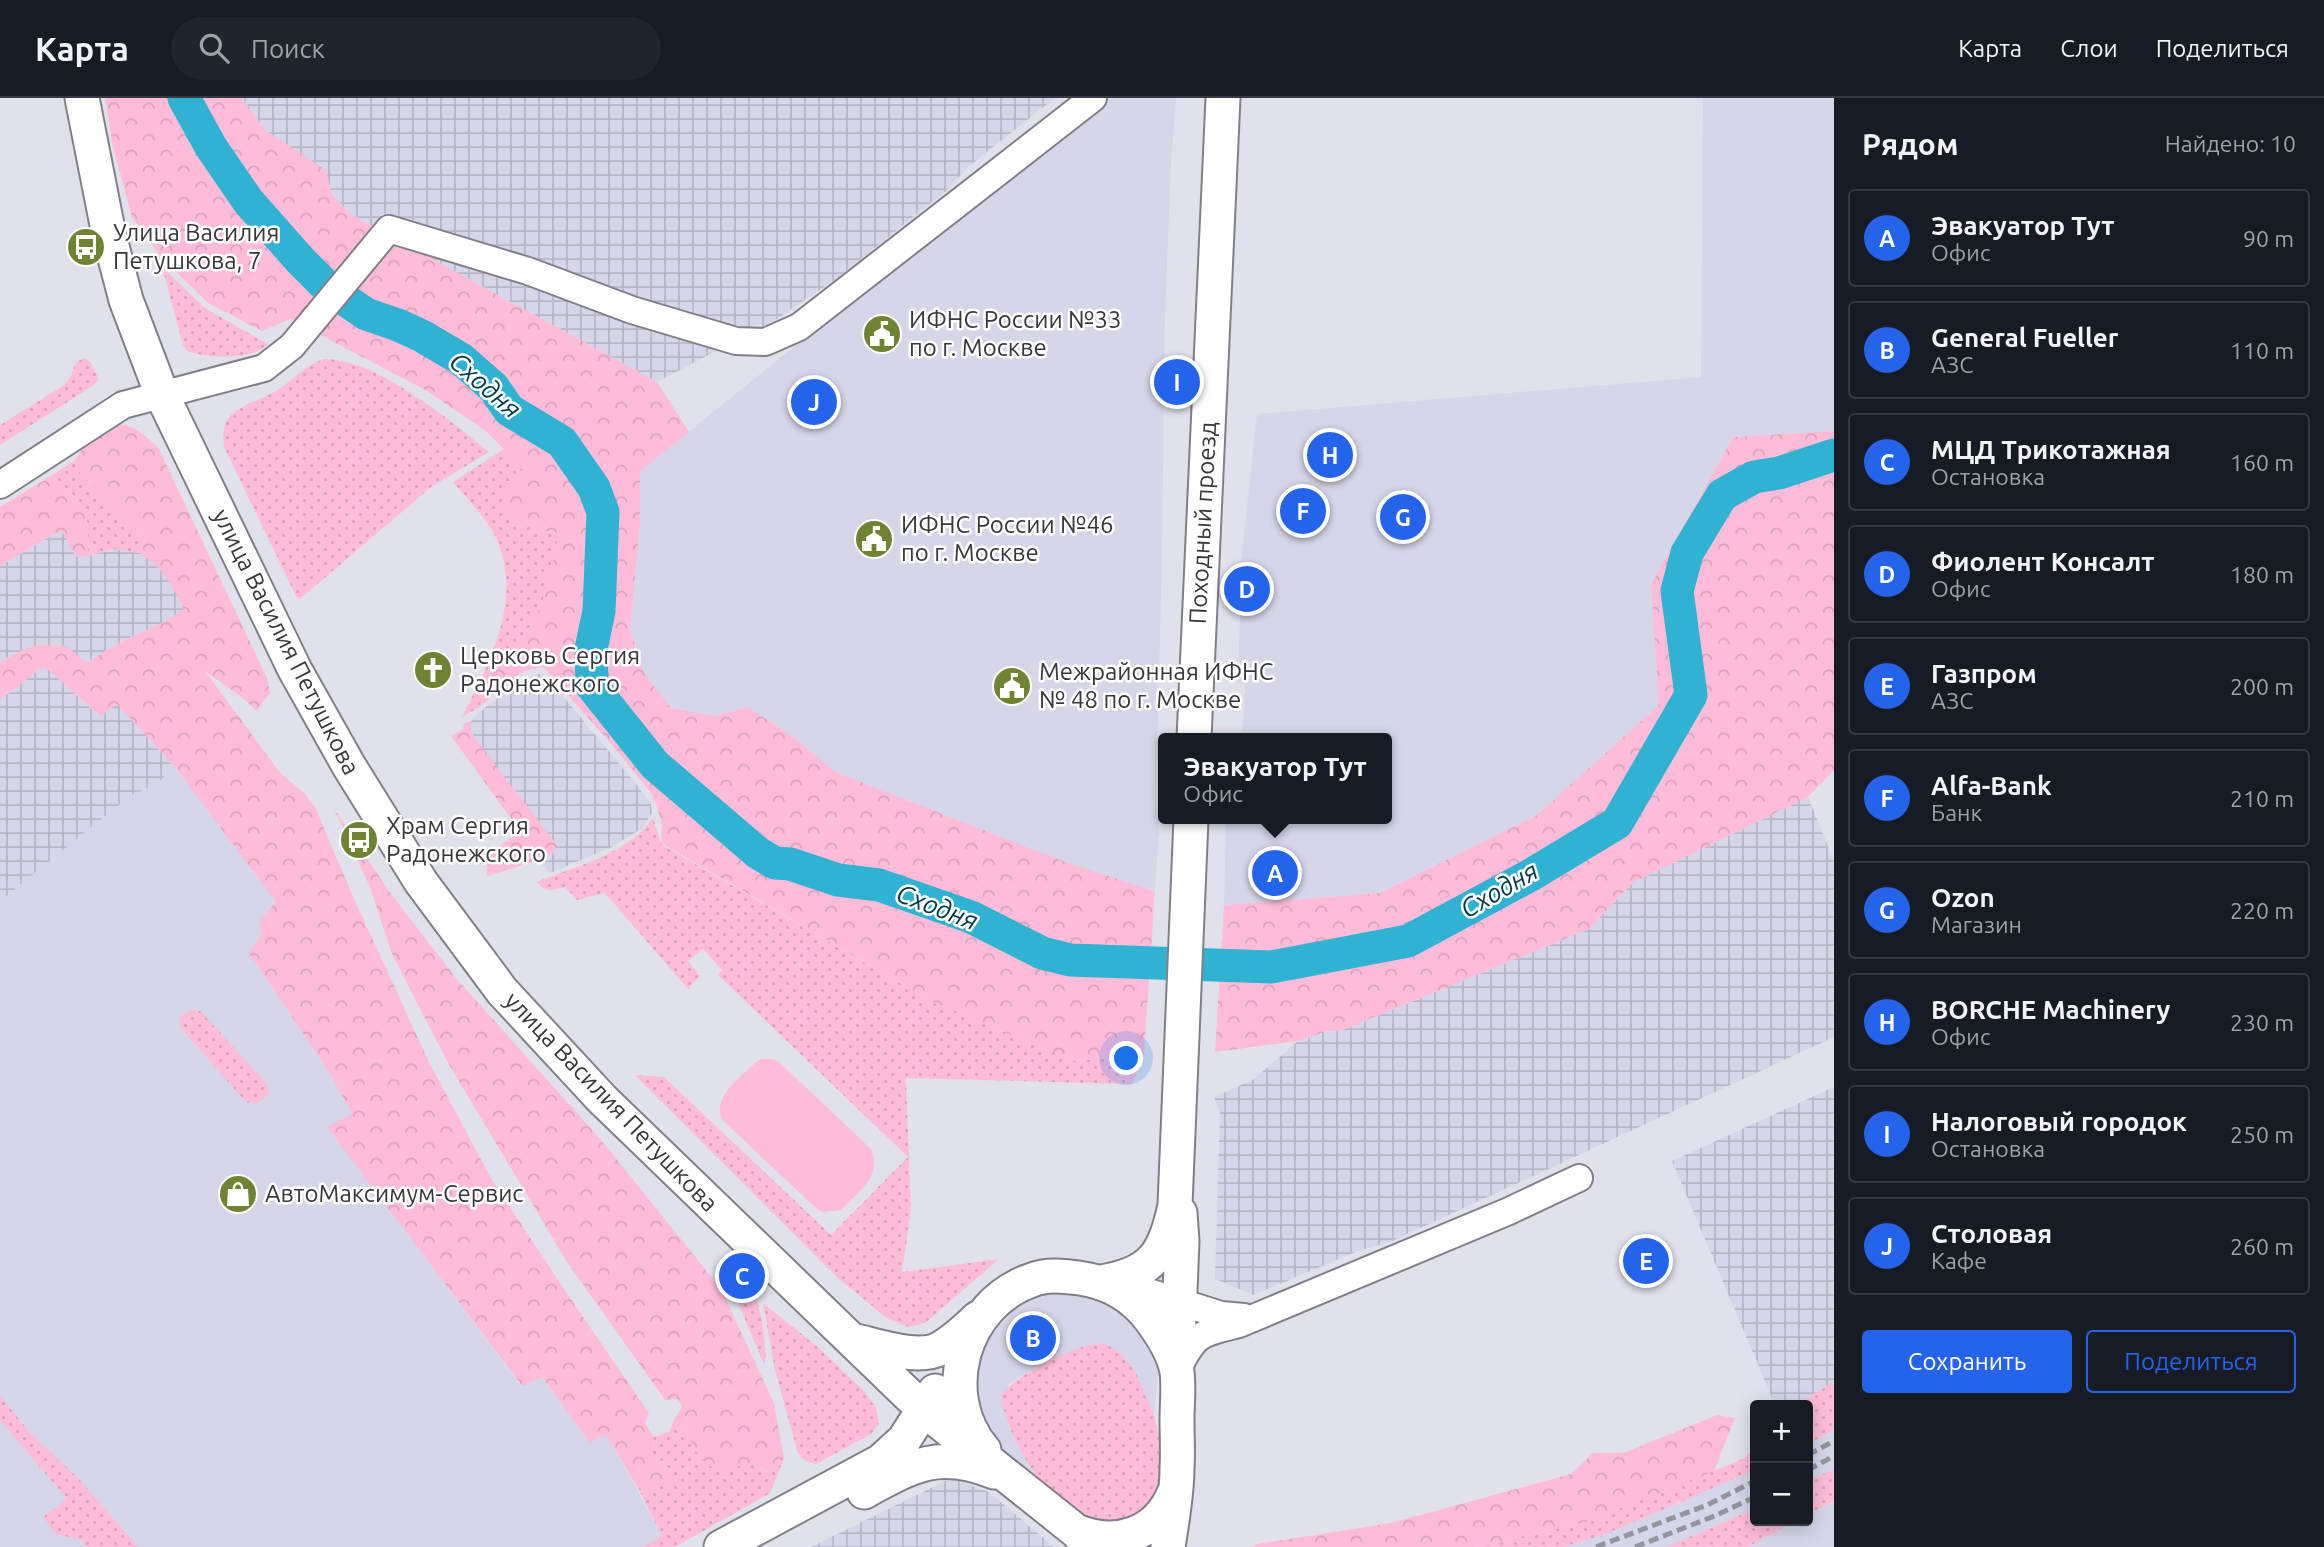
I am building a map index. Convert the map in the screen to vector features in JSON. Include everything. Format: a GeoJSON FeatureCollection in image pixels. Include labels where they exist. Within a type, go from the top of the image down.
{"type":"FeatureCollection","features":[{"type":"Feature","properties":{"kind":"main road","name":"улица Василия Петушкова"},"geometry":{"type":"LineString","coordinates":[[82,98],[109,235],[126,300],[162,396],[296,670],[399,850],[447,919],[502,990],[602,1099],[923,1409],[1006,1476]]}},
{"type":"Feature","properties":{"kind":"main road","name":"Походный проезд"},"geometry":{"type":"LineString","coordinates":[[1194,733],[1223,98]]}},
{"type":"Feature","properties":{"kind":"main road"},"geometry":{"type":"LineString","coordinates":[[852,1340],[898,1351],[919,1353],[937,1350],[961,1334],[1015,1288],[1033,1279],[1057,1276],[1101,1282],[1123,1279],[1138,1273],[1160,1249],[1170,1233],[1177,1184],[1191,824]]}},
{"type":"Feature","properties":{"kind":"main road"},"geometry":{"type":"LineString","coordinates":[[1168,1547],[1176,1487],[1177,1371],[1181,1304],[1182,1233],[1177,1184]]}},
{"type":"Feature","properties":{"kind":"main road"},"geometry":{"type":"LineString","coordinates":[[1101,1282],[1136,1303],[1149,1317],[1164,1339],[1177,1371]]}},
{"type":"Feature","properties":{"kind":"main road"},"geometry":{"type":"LineString","coordinates":[[982,1314],[966,1346],[959,1378],[962,1408],[981,1446],[1006,1476],[1083,1539],[1127,1537],[1145,1528],[1161,1516],[1176,1487]]}},
{"type":"Feature","properties":{"kind":"main road"},"geometry":{"type":"LineString","coordinates":[[721,1547],[888,1455],[904,1440],[966,1346]]}},
{"type":"Feature","properties":{"kind":"main road"},"geometry":{"type":"LineString","coordinates":[[764,1547],[890,1478],[936,1460],[966,1462],[1006,1476]]}},
{"type":"Feature","properties":{"kind":"street"},"geometry":{"type":"LineString","coordinates":[[0,485],[123,405],[264,368],[292,346],[389,229],[528,271],[632,310],[736,341],[765,342],[799,327],[1093,98]]}},
{"type":"Feature","properties":{"kind":"street"},"geometry":{"type":"LineString","coordinates":[[1177,1371],[1197,1337],[1207,1331],[1239,1324],[1510,1211],[1579,1178]]}},
{"type":"Feature","properties":{"kind":"street"},"geometry":{"type":"LineString","coordinates":[[1101,1282],[1142,1290],[1221,1315],[1253,1317]]}},
{"type":"Feature","properties":{"kind":"shaded area"},"geometry":{"type":"Polygon","coordinates":[[[242,98],[1055,98],[969,166],[946,191],[837,278],[777,319],[657,382],[352,215],[332,195],[325,170],[266,131],[242,98]]]}},
{"type":"Feature","properties":{"kind":"shaded area"},"geometry":{"type":"Polygon","coordinates":[[[1109,98],[1176,98],[1165,314],[1156,798],[1159,831],[1155,891],[1068,863],[835,772],[795,738],[748,707],[714,716],[671,708],[644,673],[630,630],[640,524],[640,471],[858,292],[1109,98]]]}},
{"type":"Feature","properties":{"kind":"shaded area"},"geometry":{"type":"Polygon","coordinates":[[[1703,98],[1834,98],[1834,431],[1733,437],[1651,584],[1659,705],[1537,815],[1378,893],[1224,905],[1226,824],[1392,824],[1392,733],[1242,733],[1245,684],[1238,683],[1242,552],[1257,414],[1701,377],[1703,98]]]}},
{"type":"Feature","properties":{"kind":"shaded area"},"geometry":{"type":"Polygon","coordinates":[[[61,530],[88,556],[114,549],[140,553],[159,566],[185,609],[86,663],[16,652],[0,663],[0,566],[61,530]]]}},
{"type":"Feature","properties":{"kind":"shaded area"},"geometry":{"type":"Polygon","coordinates":[[[44,665],[99,716],[117,704],[175,767],[157,784],[130,796],[0,901],[0,700],[44,665]]]}},
{"type":"Feature","properties":{"kind":"shaded area"},"geometry":{"type":"Polygon","coordinates":[[[539,674],[548,678],[636,784],[651,804],[652,813],[642,828],[612,847],[550,873],[540,860],[554,852],[471,732],[471,721],[477,714],[524,678],[539,674]]]}},
{"type":"Feature","properties":{"kind":"shaded area"},"geometry":{"type":"Polygon","coordinates":[[[175,767],[277,902],[260,920],[325,1066],[353,1114],[328,1127],[521,1386],[541,1377],[590,1442],[606,1433],[662,1536],[643,1547],[0,1547],[0,901],[130,796],[157,784],[175,767]]]}},
{"type":"Feature","properties":{"kind":"shaded area"},"geometry":{"type":"Polygon","coordinates":[[[1808,797],[1834,861],[1834,1037],[1390,1242],[1358,1251],[1253,1295],[1215,1279],[1220,1112],[1214,1097],[1254,1079],[1298,1041],[1327,1030],[1340,1031],[1589,929],[1632,883],[1808,797]]]}},
{"type":"Feature","properties":{"kind":"shaded area"},"geometry":{"type":"Polygon","coordinates":[[[1834,1087],[1834,1382],[1803,1400],[1773,1400],[1672,1161],[1834,1087]]]}},
{"type":"Feature","properties":{"kind":"shaded area"},"geometry":{"type":"Polygon","coordinates":[[[1052,1289],[1115,1300],[1154,1351],[1158,1375],[1154,1415],[1135,1371],[1082,1347],[1008,1385],[1008,1424],[1049,1491],[1012,1467],[983,1426],[972,1371],[1000,1314],[1052,1289]]]}},
{"type":"Feature","properties":{"kind":"shaded area"},"geometry":{"type":"Polygon","coordinates":[[[1834,1430],[1834,1469],[1813,1480],[1813,1463],[1813,1441],[1834,1430]]]}},
{"type":"Feature","properties":{"kind":"shaded area"},"geometry":{"type":"Polygon","coordinates":[[[1750,1472],[1750,1511],[1666,1547],[1563,1547],[1606,1534],[1750,1472]]]}},
{"type":"Feature","properties":{"kind":"shaded area"},"geometry":{"type":"Polygon","coordinates":[[[951,1478],[989,1492],[1054,1547],[811,1547],[951,1478]]]}},
{"type":"Feature","properties":{"kind":"shaded area"},"geometry":{"type":"Polygon","coordinates":[[[1834,1501],[1834,1547],[1747,1547],[1787,1526],[1813,1526],[1813,1512],[1834,1501]]]}},
{"type":"Feature","properties":{"kind":"green space"},"geometry":{"type":"Polygon","coordinates":[[[105,98],[242,98],[266,131],[326,170],[332,195],[352,215],[657,382],[689,432],[640,471],[640,524],[630,630],[644,673],[671,708],[714,716],[748,707],[795,738],[835,772],[1068,863],[1155,891],[1144,1055],[1073,1061],[929,1000],[661,843],[662,823],[653,796],[543,667],[524,671],[479,707],[501,658],[521,643],[542,604],[559,533],[532,529],[506,515],[504,486],[522,468],[487,432],[427,391],[290,319],[262,331],[208,303],[162,258],[132,217],[113,147],[105,98]]]}},
{"type":"Feature","properties":{"kind":"green space"},"geometry":{"type":"Polygon","coordinates":[[[162,267],[205,308],[268,344],[241,356],[206,355],[187,351],[183,345],[162,267]]]}},
{"type":"Feature","properties":{"kind":"green space"},"geometry":{"type":"Polygon","coordinates":[[[85,358],[99,379],[94,385],[0,445],[0,425],[63,386],[70,379],[76,364],[85,358]]]}},
{"type":"Feature","properties":{"kind":"green space"},"geometry":{"type":"Polygon","coordinates":[[[323,359],[343,361],[388,379],[433,408],[489,452],[431,487],[300,599],[297,598],[224,447],[224,430],[228,418],[236,411],[276,391],[323,359]]]}},
{"type":"Feature","properties":{"kind":"green space"},"geometry":{"type":"Polygon","coordinates":[[[115,424],[133,428],[158,447],[267,678],[270,693],[256,711],[205,671],[281,774],[303,792],[315,807],[429,1062],[492,1180],[649,1413],[645,1423],[654,1437],[649,1451],[673,1472],[673,1481],[639,1490],[606,1434],[590,1443],[542,1377],[522,1386],[327,1127],[353,1114],[325,1066],[249,953],[261,935],[260,920],[276,902],[175,767],[117,704],[100,716],[44,666],[0,700],[0,663],[18,652],[39,645],[67,646],[86,663],[184,609],[166,578],[140,553],[145,539],[80,473],[75,460],[92,439],[115,424]]]}},
{"type":"Feature","properties":{"kind":"green space"},"geometry":{"type":"Polygon","coordinates":[[[1834,431],[1834,770],[1808,797],[1632,883],[1589,929],[1340,1031],[1327,1031],[1298,1041],[1215,1052],[1224,905],[1379,893],[1537,815],[1659,705],[1651,584],[1733,437],[1834,431]]]}},
{"type":"Feature","properties":{"kind":"green space"},"geometry":{"type":"Polygon","coordinates":[[[504,449],[523,468],[532,529],[559,533],[542,604],[521,643],[501,659],[479,707],[462,717],[492,655],[504,610],[506,588],[504,565],[494,535],[453,482],[504,449]]]}},
{"type":"Feature","properties":{"kind":"green space"},"geometry":{"type":"Polygon","coordinates":[[[75,460],[80,473],[145,539],[140,553],[114,549],[88,556],[88,527],[84,509],[73,494],[51,476],[75,460]]]}},
{"type":"Feature","properties":{"kind":"green space"},"geometry":{"type":"Polygon","coordinates":[[[51,476],[73,495],[84,510],[88,528],[88,556],[76,557],[61,530],[0,566],[0,507],[51,476]]]}},
{"type":"Feature","properties":{"kind":"green space"},"geometry":{"type":"Polygon","coordinates":[[[471,721],[471,733],[557,845],[554,852],[540,860],[487,876],[486,854],[521,832],[451,736],[471,721]]]}},
{"type":"Feature","properties":{"kind":"green space"},"geometry":{"type":"Polygon","coordinates":[[[333,807],[391,894],[456,978],[602,1141],[721,1289],[774,1403],[784,1458],[770,1472],[748,1463],[731,1469],[716,1470],[701,1459],[675,1418],[682,1407],[678,1399],[665,1400],[567,1262],[448,1063],[392,954],[370,887],[333,807]]]}},
{"type":"Feature","properties":{"kind":"green space"},"geometry":{"type":"Polygon","coordinates":[[[653,818],[661,844],[929,1000],[1073,1061],[1144,1055],[1132,1084],[906,1078],[911,1210],[902,1272],[999,1259],[925,1323],[909,1327],[887,1318],[839,1279],[635,1075],[664,1077],[831,1235],[908,1157],[718,975],[722,970],[703,949],[688,961],[700,976],[688,989],[605,893],[577,900],[565,887],[547,890],[537,882],[616,850],[630,841],[653,818]]]}},
{"type":"Feature","properties":{"kind":"green space"},"geometry":{"type":"Polygon","coordinates":[[[192,1010],[200,1011],[261,1077],[269,1088],[267,1096],[257,1103],[246,1102],[179,1026],[181,1016],[192,1010]]]}},
{"type":"Feature","properties":{"kind":"green space"},"geometry":{"type":"Polygon","coordinates":[[[762,1059],[778,1061],[871,1149],[874,1167],[871,1175],[861,1190],[841,1210],[823,1212],[816,1208],[722,1120],[720,1111],[724,1095],[762,1059]]]}},
{"type":"Feature","properties":{"kind":"green space"},"geometry":{"type":"Polygon","coordinates":[[[743,1280],[749,1284],[758,1302],[766,1357],[764,1365],[735,1295],[735,1287],[743,1280]]]}},
{"type":"Feature","properties":{"kind":"green space"},"geometry":{"type":"Polygon","coordinates":[[[763,1303],[819,1348],[863,1390],[876,1407],[879,1423],[871,1434],[816,1464],[805,1461],[797,1451],[775,1370],[763,1303]]]}},
{"type":"Feature","properties":{"kind":"green space"},"geometry":{"type":"Polygon","coordinates":[[[1104,1343],[1118,1351],[1135,1371],[1154,1415],[1162,1447],[1160,1490],[1156,1503],[1136,1518],[1088,1526],[1055,1497],[1034,1472],[1007,1420],[1001,1395],[1016,1381],[1050,1361],[1082,1347],[1104,1343]]]}},
{"type":"Feature","properties":{"kind":"green space"},"geometry":{"type":"Polygon","coordinates":[[[1834,1382],[1834,1430],[1813,1441],[1813,1400],[1803,1400],[1834,1382]]]}},
{"type":"Feature","properties":{"kind":"green space"},"geometry":{"type":"Polygon","coordinates":[[[0,1396],[33,1436],[78,1478],[138,1547],[86,1547],[82,1540],[56,1534],[43,1517],[67,1499],[0,1420],[0,1396]]]}},
{"type":"Feature","properties":{"kind":"green space"},"geometry":{"type":"Polygon","coordinates":[[[1717,1415],[1735,1418],[1714,1471],[1586,1522],[1475,1547],[1253,1547],[1257,1544],[1391,1523],[1571,1474],[1593,1453],[1624,1453],[1717,1415]]]}},
{"type":"Feature","properties":{"kind":"green space"},"geometry":{"type":"Polygon","coordinates":[[[675,1418],[701,1459],[731,1469],[748,1463],[769,1472],[784,1458],[770,1493],[675,1547],[643,1547],[662,1536],[639,1490],[661,1486],[672,1472],[649,1451],[654,1437],[669,1432],[675,1418]]]}},
{"type":"Feature","properties":{"kind":"green space"},"geometry":{"type":"Polygon","coordinates":[[[1750,1452],[1750,1472],[1606,1534],[1563,1547],[1475,1547],[1586,1522],[1745,1458],[1750,1452]]]}},
{"type":"Feature","properties":{"kind":"green space"},"geometry":{"type":"Polygon","coordinates":[[[1834,1469],[1834,1501],[1813,1512],[1813,1480],[1834,1469]]]}},
{"type":"Feature","properties":{"kind":"green space"},"geometry":{"type":"Polygon","coordinates":[[[1750,1511],[1750,1526],[1787,1526],[1747,1547],[1666,1547],[1750,1511]]]}},
{"type":"Feature","properties":{"kind":"waterway","name":"Сходня"},"geometry":{"type":"LineString","coordinates":[[184,98],[211,147],[248,201],[328,288],[366,314],[422,336],[461,359],[494,388],[509,410],[562,442],[594,488],[603,512],[599,611],[591,649],[592,686],[655,765],[758,853],[775,863],[790,864],[838,880],[879,885],[971,917],[1042,953],[1070,960],[1271,967],[1408,941],[1529,876],[1617,823],[1691,695],[1677,591],[1687,553],[1722,495],[1754,477],[1779,473],[1834,455]]}},
{"type":"Feature","properties":{"kind":"railway"},"geometry":{"type":"LineString","coordinates":[[1813,1452],[1834,1441]]}},
{"type":"Feature","properties":{"kind":"railway"},"geometry":{"type":"LineString","coordinates":[[1813,1467],[1834,1456]]}},
{"type":"Feature","properties":{"kind":"railway"},"geometry":{"type":"LineString","coordinates":[[1596,1547],[1707,1505],[1750,1484]]}},
{"type":"Feature","properties":{"kind":"railway"},"geometry":{"type":"LineString","coordinates":[[1635,1547],[1750,1499]]}},
{"type":"Feature","properties":{"kind":"place","name":"Улица Василия Петушкова, 7"},"geometry":{"type":"Point","coordinates":[86,247]}},
{"type":"Feature","properties":{"kind":"place","name":"ИФНС России №33 по г. Москве"},"geometry":{"type":"Point","coordinates":[882,334]}},
{"type":"Feature","properties":{"kind":"place","name":"Налоговый городок"},"geometry":{"type":"Point","coordinates":[1177,382]}},
{"type":"Feature","properties":{"kind":"place","name":"Столовая"},"geometry":{"type":"Point","coordinates":[814,402]}},
{"type":"Feature","properties":{"kind":"place","name":"BORCHE Machinery"},"geometry":{"type":"Point","coordinates":[1330,455]}},
{"type":"Feature","properties":{"kind":"place","name":"Alfa-Bank"},"geometry":{"type":"Point","coordinates":[1303,511]}},
{"type":"Feature","properties":{"kind":"place","name":"Ozon"},"geometry":{"type":"Point","coordinates":[1403,517]}},
{"type":"Feature","properties":{"kind":"place","name":"ИФНС России №46 по г. Москве"},"geometry":{"type":"Point","coordinates":[874,539]}},
{"type":"Feature","properties":{"kind":"place","name":"Фиолент Консалт"},"geometry":{"type":"Point","coordinates":[1247,589]}},
{"type":"Feature","properties":{"kind":"place","name":"Церковь Сергия Радонежского"},"geometry":{"type":"Point","coordinates":[433,670]}},
{"type":"Feature","properties":{"kind":"place","name":"Межрайонная ИФНС № 48 по г. Москве"},"geometry":{"type":"Point","coordinates":[1012,686]}},
{"type":"Feature","properties":{"kind":"place","name":"Храм Сергия Радонежского"},"geometry":{"type":"Point","coordinates":[359,840]}},
{"type":"Feature","properties":{"kind":"place","name":"Эвакуатор Тут"},"geometry":{"type":"Point","coordinates":[1275,873]}},
{"type":"Feature","properties":{"kind":"place","name":"АвтоМаксимум-Сервиc"},"geometry":{"type":"Point","coordinates":[238,1194]}},
{"type":"Feature","properties":{"kind":"place","name":"Газпром"},"geometry":{"type":"Point","coordinates":[1646,1261]}},
{"type":"Feature","properties":{"kind":"place","name":"МЦД Трикотажная"},"geometry":{"type":"Point","coordinates":[742,1276]}},
{"type":"Feature","properties":{"kind":"place","name":"General Fueller"},"geometry":{"type":"Point","coordinates":[1033,1338]}}]}
